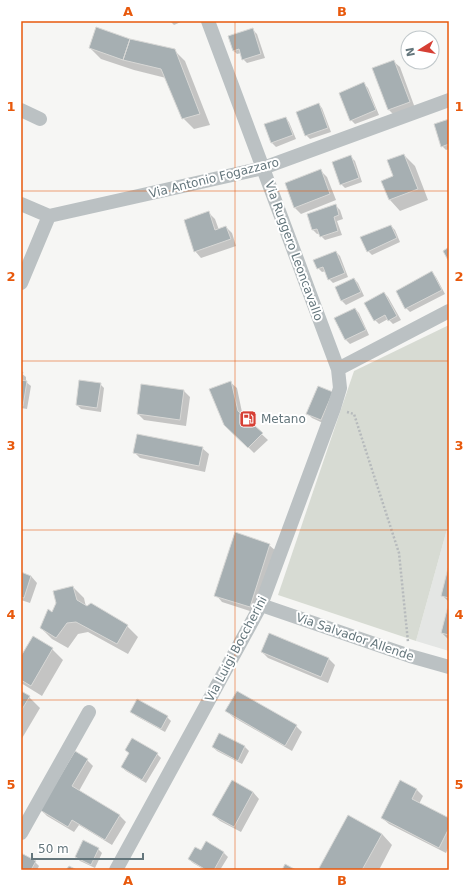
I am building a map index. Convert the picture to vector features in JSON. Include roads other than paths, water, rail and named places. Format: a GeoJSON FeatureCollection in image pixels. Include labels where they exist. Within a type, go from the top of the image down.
{"type":"FeatureCollection","features":[{"type":"Feature","properties":{"kind":"street","name":"Via Ruggero Leoncavallo"},"geometry":{"type":"LineString","coordinates":[[208,21],[338,369]]}},
{"type":"Feature","properties":{"kind":"street","name":"Via Antonio Fogazzaro"},"geometry":{"type":"LineString","coordinates":[[49,216],[263,168],[449,100]]}},
{"type":"Feature","properties":{"kind":"street"},"geometry":{"type":"LineString","coordinates":[[21,110],[40,119]]}},
{"type":"Feature","properties":{"kind":"street"},"geometry":{"type":"LineString","coordinates":[[21,204],[49,216],[21,283]]}},
{"type":"Feature","properties":{"kind":"street"},"geometry":{"type":"LineString","coordinates":[[338,369],[449,312]]}},
{"type":"Feature","properties":{"kind":"street","name":"Via Luigi Boccherini"},"geometry":{"type":"LineString","coordinates":[[116,870],[261,606],[334,408],[340,388],[338,369]]}},
{"type":"Feature","properties":{"kind":"street","name":"Via Salvador Allende"},"geometry":{"type":"LineString","coordinates":[[261,606],[410,656],[449,667]]}},
{"type":"Feature","properties":{"kind":"street"},"geometry":{"type":"LineString","coordinates":[[21,833],[89,712]]}},
{"type":"Feature","properties":{"kind":"place","name":"Metano"},"geometry":{"type":"Point","coordinates":[248,419]}}]}
